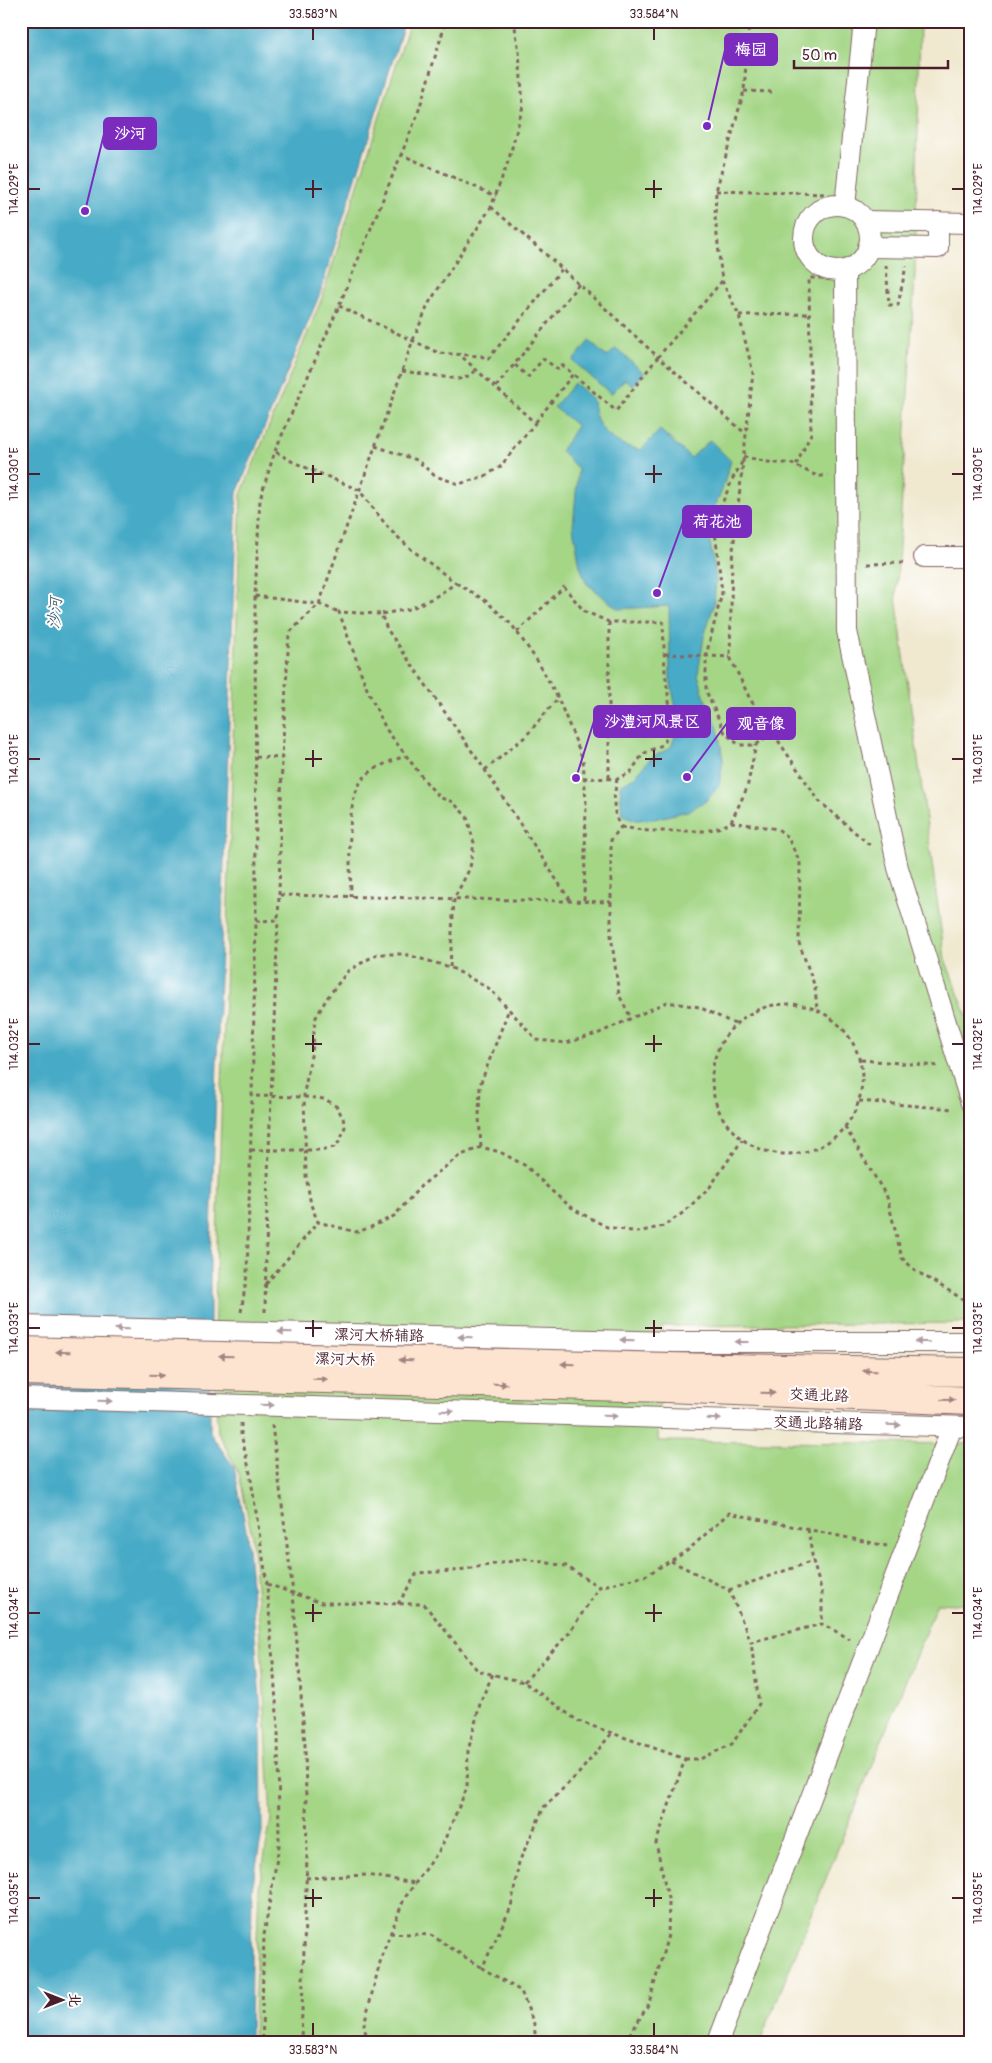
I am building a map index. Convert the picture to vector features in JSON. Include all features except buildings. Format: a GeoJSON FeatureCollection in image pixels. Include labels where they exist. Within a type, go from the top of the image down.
{"type":"FeatureCollection","features":[{"type":"Feature","properties":{"kind":"main road","name":"漯河大桥"},"geometry":{"type":"LineString","coordinates":[[21,1350],[671,1365]]}},
{"type":"Feature","properties":{"kind":"main road","name":"漯河大桥"},"geometry":{"type":"LineString","coordinates":[[21,1371],[671,1365]]}},
{"type":"Feature","properties":{"kind":"main road","name":"交通北路"},"geometry":{"type":"LineString","coordinates":[[671,1365],[971,1372]]}},
{"type":"Feature","properties":{"kind":"main road","name":"交通北路"},"geometry":{"type":"LineString","coordinates":[[671,1365],[971,1402]]}},
{"type":"Feature","properties":{"kind":"street"},"geometry":{"type":"LineString","coordinates":[[840,205],[864,21]]}},
{"type":"Feature","properties":{"kind":"street"},"geometry":{"type":"LineString","coordinates":[[845,274],[824,268],[815,262],[808,253],[805,243],[805,232],[808,222],[815,214],[824,208],[840,205],[853,209],[865,221],[870,237],[876,247]]}},
{"type":"Feature","properties":{"kind":"street"},"geometry":{"type":"LineString","coordinates":[[865,221],[971,223]]}},
{"type":"Feature","properties":{"kind":"street"},"geometry":{"type":"LineString","coordinates":[[938,222],[938,248],[876,247],[845,274],[847,631],[898,868],[968,1099]]}},
{"type":"Feature","properties":{"kind":"street"},"geometry":{"type":"LineString","coordinates":[[924,556],[971,557]]}},
{"type":"Feature","properties":{"kind":"street","name":"漯河大桥辅路"},"geometry":{"type":"LineString","coordinates":[[21,1326],[671,1365]]}},
{"type":"Feature","properties":{"kind":"street"},"geometry":{"type":"LineString","coordinates":[[671,1365],[971,1342]]}},
{"type":"Feature","properties":{"kind":"street","name":"交通北路辅路"},"geometry":{"type":"LineString","coordinates":[[21,1398],[962,1427]]}},
{"type":"Feature","properties":{"kind":"street"},"geometry":{"type":"LineString","coordinates":[[718,2042],[905,1550],[962,1427]]}},
{"type":"Feature","properties":{"kind":"path"},"geometry":{"type":"LineString","coordinates":[[241,1321],[240,1311],[247,1275],[251,1150],[256,921],[254,596],[260,499],[275,451],[339,306],[417,116],[446,21]]}},
{"type":"Feature","properties":{"kind":"path"},"geometry":{"type":"LineString","coordinates":[[264,1322],[282,758],[289,633],[319,604],[402,370],[429,303],[491,207],[496,196],[509,159],[523,106],[519,52],[514,21]]}},
{"type":"Feature","properties":{"kind":"path"},"geometry":{"type":"LineString","coordinates":[[749,21],[744,91],[716,191],[715,217],[722,281],[739,315],[753,373],[732,559],[730,657],[750,699],[819,801],[852,831],[898,868]]}},
{"type":"Feature","properties":{"kind":"path"},"geometry":{"type":"LineString","coordinates":[[744,91],[774,92]]}},
{"type":"Feature","properties":{"kind":"path"},"geometry":{"type":"LineString","coordinates":[[400,154],[496,196]]}},
{"type":"Feature","properties":{"kind":"path"},"geometry":{"type":"LineString","coordinates":[[716,191],[828,194],[840,205]]}},
{"type":"Feature","properties":{"kind":"path"},"geometry":{"type":"LineString","coordinates":[[491,207],[562,268],[746,435]]}},
{"type":"Feature","properties":{"kind":"path"},"geometry":{"type":"LineString","coordinates":[[876,247],[889,305],[898,305],[906,263],[929,263],[929,248]]}},
{"type":"Feature","properties":{"kind":"path"},"geometry":{"type":"LineString","coordinates":[[339,306],[439,353],[488,358],[562,268]]}},
{"type":"Feature","properties":{"kind":"path"},"geometry":{"type":"LineString","coordinates":[[796,464],[811,434],[809,278],[845,274]]}},
{"type":"Feature","properties":{"kind":"path"},"geometry":{"type":"LineString","coordinates":[[514,364],[528,377],[543,358],[558,369],[562,365],[616,411],[658,357],[722,281]]}},
{"type":"Feature","properties":{"kind":"path"},"geometry":{"type":"LineString","coordinates":[[496,387],[579,284]]}},
{"type":"Feature","properties":{"kind":"path"},"geometry":{"type":"LineString","coordinates":[[739,315],[810,314]]}},
{"type":"Feature","properties":{"kind":"path"},"geometry":{"type":"LineString","coordinates":[[460,354],[535,423]]}},
{"type":"Feature","properties":{"kind":"path"},"geometry":{"type":"LineString","coordinates":[[402,370],[458,379],[465,378],[477,370]]}},
{"type":"Feature","properties":{"kind":"path"},"geometry":{"type":"LineString","coordinates":[[375,446],[417,460],[435,476],[459,484],[485,476],[500,467],[573,374]]}},
{"type":"Feature","properties":{"kind":"path"},"geometry":{"type":"LineString","coordinates":[[275,451],[293,462],[359,490],[390,530],[412,550],[456,583],[486,601],[517,632],[538,662],[558,698],[583,759],[586,803],[584,902]]}},
{"type":"Feature","properties":{"kind":"path"},"geometry":{"type":"LineString","coordinates":[[745,457],[796,464],[817,476],[845,477]]}},
{"type":"Feature","properties":{"kind":"path"},"geometry":{"type":"LineString","coordinates":[[745,457],[733,478],[714,522],[722,593],[706,656],[706,691],[725,733],[739,745],[756,745]]}},
{"type":"Feature","properties":{"kind":"path"},"geometry":{"type":"LineString","coordinates":[[846,564],[923,563],[924,556]]}},
{"type":"Feature","properties":{"kind":"path"},"geometry":{"type":"LineString","coordinates":[[254,596],[319,604],[339,612],[381,614],[410,610],[456,583]]}},
{"type":"Feature","properties":{"kind":"path"},"geometry":{"type":"LineString","coordinates":[[517,632],[564,587],[584,611],[609,622],[663,622],[665,672],[672,723],[664,744],[644,754],[630,773],[617,779],[585,778]]}},
{"type":"Feature","properties":{"kind":"path"},"geometry":{"type":"LineString","coordinates":[[339,612],[368,689],[386,729],[405,756],[441,798],[453,802],[467,817],[474,843],[470,868],[454,900],[450,967]]}},
{"type":"Feature","properties":{"kind":"path"},"geometry":{"type":"LineString","coordinates":[[381,614],[387,629],[485,770],[571,902]]}},
{"type":"Feature","properties":{"kind":"path"},"geometry":{"type":"LineString","coordinates":[[609,622],[609,778]]}},
{"type":"Feature","properties":{"kind":"path"},"geometry":{"type":"LineString","coordinates":[[665,654],[730,657]]}},
{"type":"Feature","properties":{"kind":"path"},"geometry":{"type":"LineString","coordinates":[[485,770],[526,736],[558,698]]}},
{"type":"Feature","properties":{"kind":"path"},"geometry":{"type":"LineString","coordinates":[[621,827],[687,832],[705,831],[722,827],[731,822],[747,788],[756,745],[772,732]]}},
{"type":"Feature","properties":{"kind":"path"},"geometry":{"type":"LineString","coordinates":[[351,897],[351,829],[354,801],[359,784],[369,774],[385,764],[405,756]]}},
{"type":"Feature","properties":{"kind":"path"},"geometry":{"type":"LineString","coordinates":[[256,757],[282,758]]}},
{"type":"Feature","properties":{"kind":"path"},"geometry":{"type":"LineString","coordinates":[[617,779],[614,799],[615,818],[621,827]]}},
{"type":"Feature","properties":{"kind":"path"},"geometry":{"type":"LineString","coordinates":[[731,822],[778,829],[788,838],[800,862],[799,943],[815,987],[817,1010]]}},
{"type":"Feature","properties":{"kind":"path"},"geometry":{"type":"LineString","coordinates":[[621,827],[611,840],[611,935],[619,995],[631,1018]]}},
{"type":"Feature","properties":{"kind":"path"},"geometry":{"type":"LineString","coordinates":[[279,895],[611,902]]}},
{"type":"Feature","properties":{"kind":"path"},"geometry":{"type":"LineString","coordinates":[[256,921],[278,920]]}},
{"type":"Feature","properties":{"kind":"path"},"geometry":{"type":"LineString","coordinates":[[318,1222],[311,1205],[306,1176],[304,1096],[315,1019],[327,998],[348,971],[377,954],[404,954],[450,967],[490,989],[537,1040],[566,1043],[596,1034],[667,1002],[699,1006],[735,1024]]}},
{"type":"Feature","properties":{"kind":"path"},"geometry":{"type":"LineString","coordinates":[[774,1004],[796,1004],[817,1010],[837,1023],[852,1042],[861,1060],[862,1083],[859,1101],[845,1127],[828,1142],[807,1152],[792,1154],[784,1155],[762,1151],[742,1140],[726,1124],[716,1105],[711,1084],[713,1062],[721,1041],[735,1024],[753,1011],[774,1004]]}},
{"type":"Feature","properties":{"kind":"path"},"geometry":{"type":"LineString","coordinates":[[482,1147],[479,1117],[480,1085],[509,1009]]}},
{"type":"Feature","properties":{"kind":"path"},"geometry":{"type":"LineString","coordinates":[[861,1060],[960,1068]]}},
{"type":"Feature","properties":{"kind":"path"},"geometry":{"type":"LineString","coordinates":[[251,1150],[320,1150],[334,1147],[340,1141],[345,1127],[337,1106],[325,1099],[304,1096],[252,1096]]}},
{"type":"Feature","properties":{"kind":"path"},"geometry":{"type":"LineString","coordinates":[[859,1101],[968,1099]]}},
{"type":"Feature","properties":{"kind":"path"},"geometry":{"type":"LineString","coordinates":[[845,1127],[887,1197],[902,1258],[916,1272],[971,1304]]}},
{"type":"Feature","properties":{"kind":"path"},"geometry":{"type":"LineString","coordinates":[[318,1222],[356,1232],[368,1228],[394,1216],[421,1186],[459,1156],[482,1147],[500,1152],[526,1166],[555,1194],[583,1214],[607,1227],[638,1232],[664,1226],[684,1212],[710,1187],[742,1140]]}},
{"type":"Feature","properties":{"kind":"path"},"geometry":{"type":"LineString","coordinates":[[266,1284],[318,1222]]}},
{"type":"Feature","properties":{"kind":"path"},"geometry":{"type":"LineString","coordinates":[[241,1415],[241,1434],[250,1473],[268,1584],[278,1727],[279,1846],[264,1935],[263,2042]]}},
{"type":"Feature","properties":{"kind":"path"},"geometry":{"type":"LineString","coordinates":[[272,1419],[293,1593],[304,1744],[306,1878],[301,2042]]}},
{"type":"Feature","properties":{"kind":"path"},"geometry":{"type":"LineString","coordinates":[[524,1682],[570,1632],[599,1587],[645,1576],[687,1551],[729,1513],[905,1550]]}},
{"type":"Feature","properties":{"kind":"path"},"geometry":{"type":"LineString","coordinates":[[808,1529],[813,1561],[822,1593],[822,1624]]}},
{"type":"Feature","properties":{"kind":"path"},"geometry":{"type":"LineString","coordinates":[[398,1604],[416,1573],[453,1570],[525,1558],[566,1566],[599,1587]]}},
{"type":"Feature","properties":{"kind":"path"},"geometry":{"type":"LineString","coordinates":[[268,1584],[322,1603],[424,1604],[478,1671],[524,1682],[578,1721],[685,1758],[700,1759],[732,1744],[759,1704],[751,1642],[729,1590],[670,1560]]}},
{"type":"Feature","properties":{"kind":"path"},"geometry":{"type":"LineString","coordinates":[[729,1590],[813,1561]]}},
{"type":"Feature","properties":{"kind":"path"},"geometry":{"type":"LineString","coordinates":[[751,1642],[822,1624],[868,1648]]}},
{"type":"Feature","properties":{"kind":"path"},"geometry":{"type":"LineString","coordinates":[[367,2042],[364,2024],[382,1955],[404,1899],[441,1848],[467,1788],[468,1751],[482,1700],[493,1674]]}},
{"type":"Feature","properties":{"kind":"path"},"geometry":{"type":"LineString","coordinates":[[482,1968],[511,1908],[519,1862],[544,1808],[579,1773],[612,1733]]}},
{"type":"Feature","properties":{"kind":"path"},"geometry":{"type":"LineString","coordinates":[[622,2042],[633,2030],[649,2003],[668,1935],[669,1904],[656,1843],[685,1758]]}},
{"type":"Feature","properties":{"kind":"path"},"geometry":{"type":"LineString","coordinates":[[306,1878],[366,1875],[416,1883]]}},
{"type":"Feature","properties":{"kind":"path"},"geometry":{"type":"LineString","coordinates":[[390,1933],[431,1935],[521,1991],[534,2024],[536,2042]]}},
{"type":"Feature","properties":{"kind":"green space"},"geometry":{"type":"Polygon","coordinates":[[[410,21],[920,21],[915,274],[896,597],[945,959],[971,1027],[971,1323],[662,1326],[658,1441],[971,1444],[971,1605],[937,1603],[760,2042],[253,2042],[259,1888],[271,1819],[263,1674],[252,1537],[239,1474],[218,1432],[213,1369],[241,494],[322,298],[410,21]]]}},
{"type":"Feature","properties":{"kind":"water"},"geometry":{"type":"Polygon","coordinates":[[[21,21],[405,21],[319,296],[237,493],[210,1262],[210,1433],[234,1467],[247,1534],[261,1712],[262,1832],[252,1890],[250,2042],[21,2042],[21,21]]]}},
{"type":"Feature","properties":{"kind":"water"},"geometry":{"type":"Polygon","coordinates":[[[589,341],[607,357],[616,348],[644,373],[633,386],[625,379],[611,394],[573,361],[589,341]]]}},
{"type":"Feature","properties":{"kind":"water"},"geometry":{"type":"Polygon","coordinates":[[[574,383],[593,400],[594,411],[602,428],[614,440],[622,444],[641,450],[660,430],[691,458],[710,440],[731,461],[721,493],[707,523],[716,579],[714,604],[704,637],[698,674],[705,699],[718,728],[723,760],[719,786],[706,801],[688,811],[654,819],[636,820],[622,815],[620,785],[634,777],[651,758],[671,747],[679,724],[670,679],[669,606],[618,609],[586,583],[580,566],[573,527],[578,469],[561,451],[577,426],[554,407],[574,383]]]}},
{"type":"Feature","properties":{"kind":"place","name":"梅园"},"geometry":{"type":"Point","coordinates":[707,126]}},
{"type":"Feature","properties":{"kind":"place","name":"沙河"},"geometry":{"type":"Point","coordinates":[85,211]}},
{"type":"Feature","properties":{"kind":"place","name":"荷花池"},"geometry":{"type":"Point","coordinates":[657,593]}},
{"type":"Feature","properties":{"kind":"place","name":"观音像"},"geometry":{"type":"Point","coordinates":[687,777]}},
{"type":"Feature","properties":{"kind":"place","name":"沙澧河风景区"},"geometry":{"type":"Point","coordinates":[576,778]}}]}
